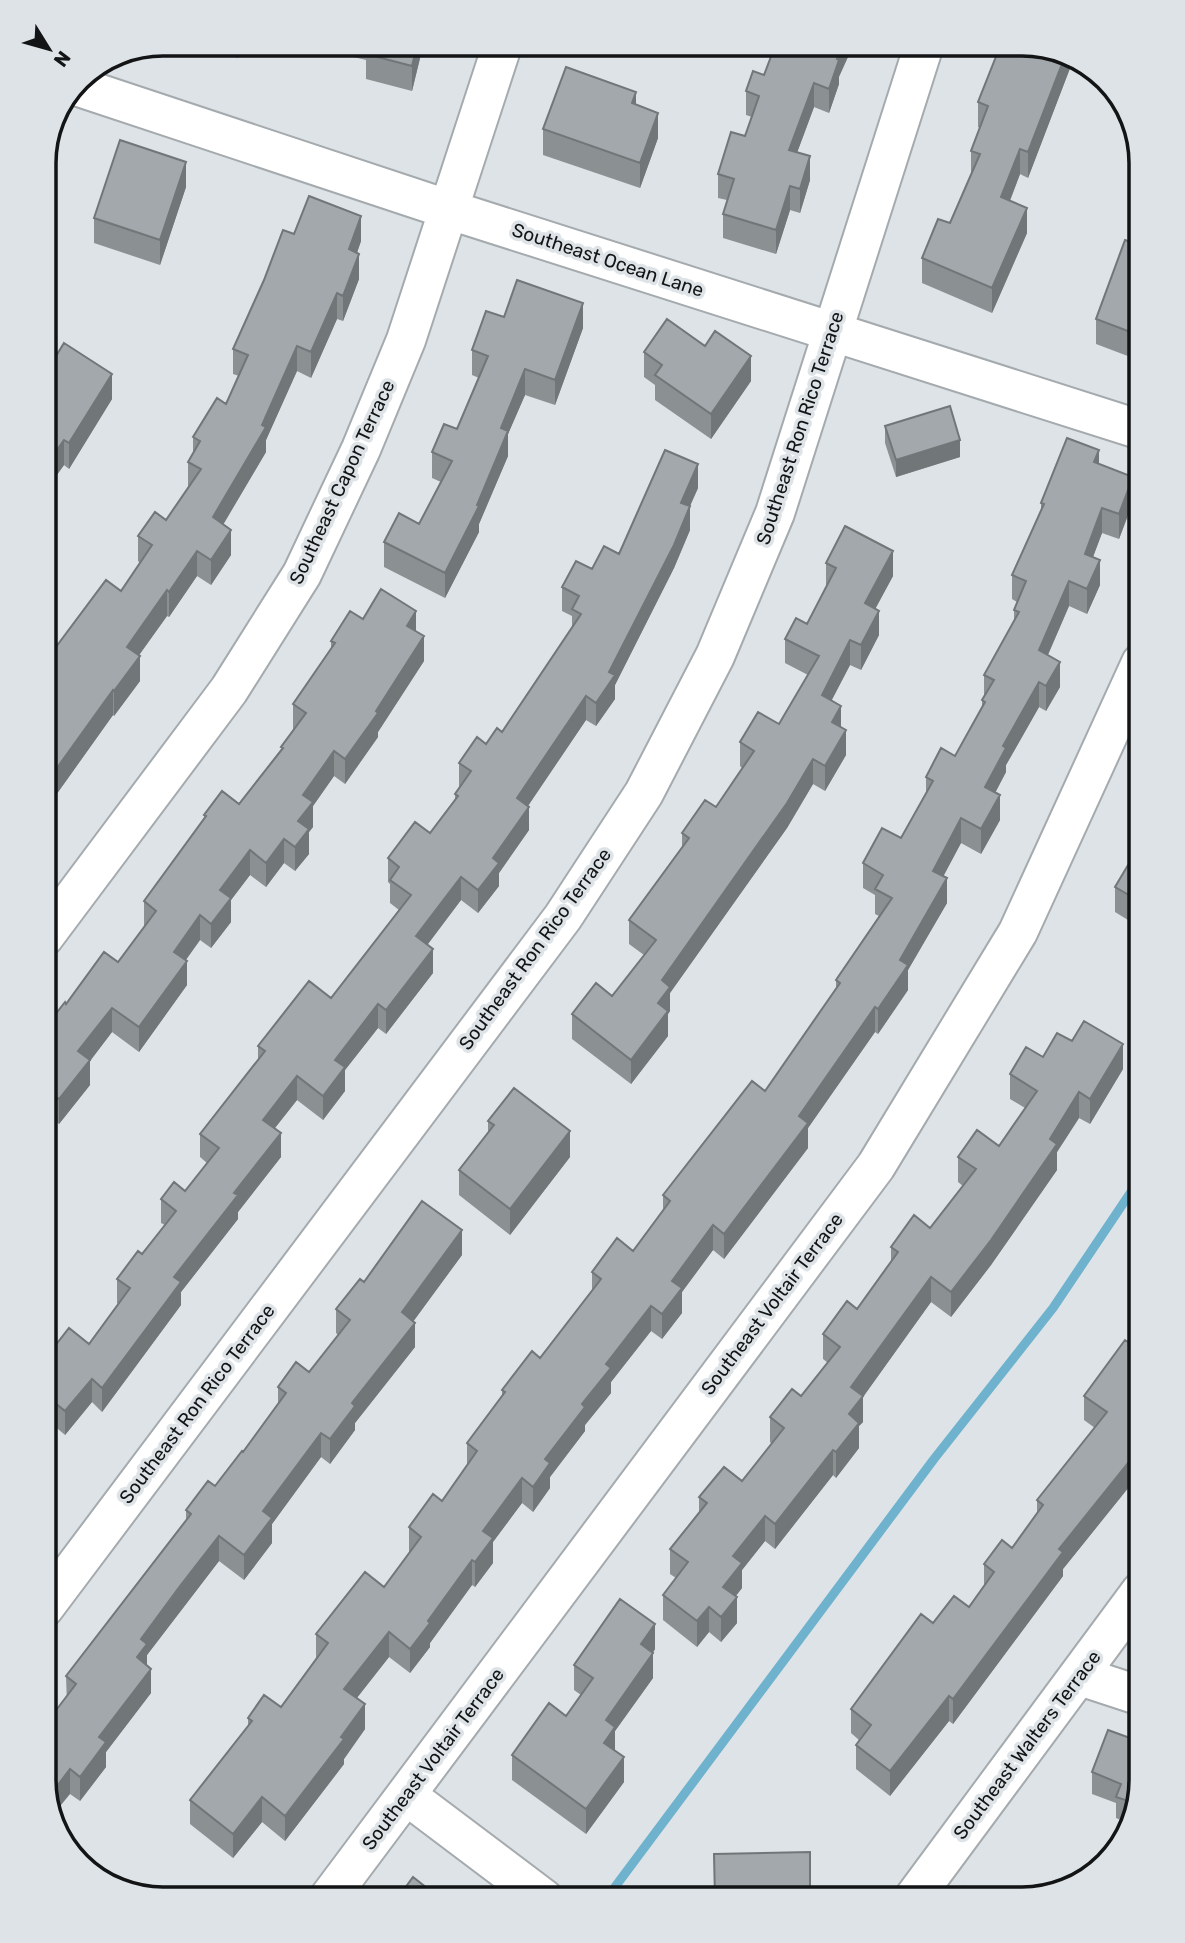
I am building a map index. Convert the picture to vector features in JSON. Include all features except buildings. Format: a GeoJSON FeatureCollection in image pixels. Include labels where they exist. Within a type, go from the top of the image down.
{"type":"FeatureCollection","features":[{"type":"Feature","properties":{"kind":"street","name":"Southeast Capon Terrace"},"geometry":{"type":"LineString","coordinates":[[56,921],[229,690],[302,574],[361,449],[406,340],[499,56]]}},
{"type":"Feature","properties":{"kind":"street","name":"Southeast Ron Rico Terrace"},"geometry":{"type":"LineString","coordinates":[[56,1592],[564,917],[644,793],[715,656],[775,513],[920,56]]}},
{"type":"Feature","properties":{"kind":"street","name":"Southeast Ocean Lane"},"geometry":{"type":"LineString","coordinates":[[87,89],[450,210],[1129,426]]}},
{"type":"Feature","properties":{"kind":"street","name":"Southeast Voltair Terrace"},"geometry":{"type":"LineString","coordinates":[[337,1887],[876,1166],[1018,932],[1129,689]]}},
{"type":"Feature","properties":{"kind":"street","name":"Southeast Walters Terrace"},"geometry":{"type":"LineString","coordinates":[[922,1887],[1129,1608]]}},
{"type":"Feature","properties":{"kind":"street"},"geometry":{"type":"LineString","coordinates":[[1080,1676],[1129,1692]]}},
{"type":"Feature","properties":{"kind":"street"},"geometry":{"type":"LineString","coordinates":[[406,1795],[528,1887]]}},
{"type":"Feature","properties":{"kind":"waterway"},"geometry":{"type":"LineString","coordinates":[[615,1887],[934,1459],[1053,1308],[1129,1195]]}}]}
